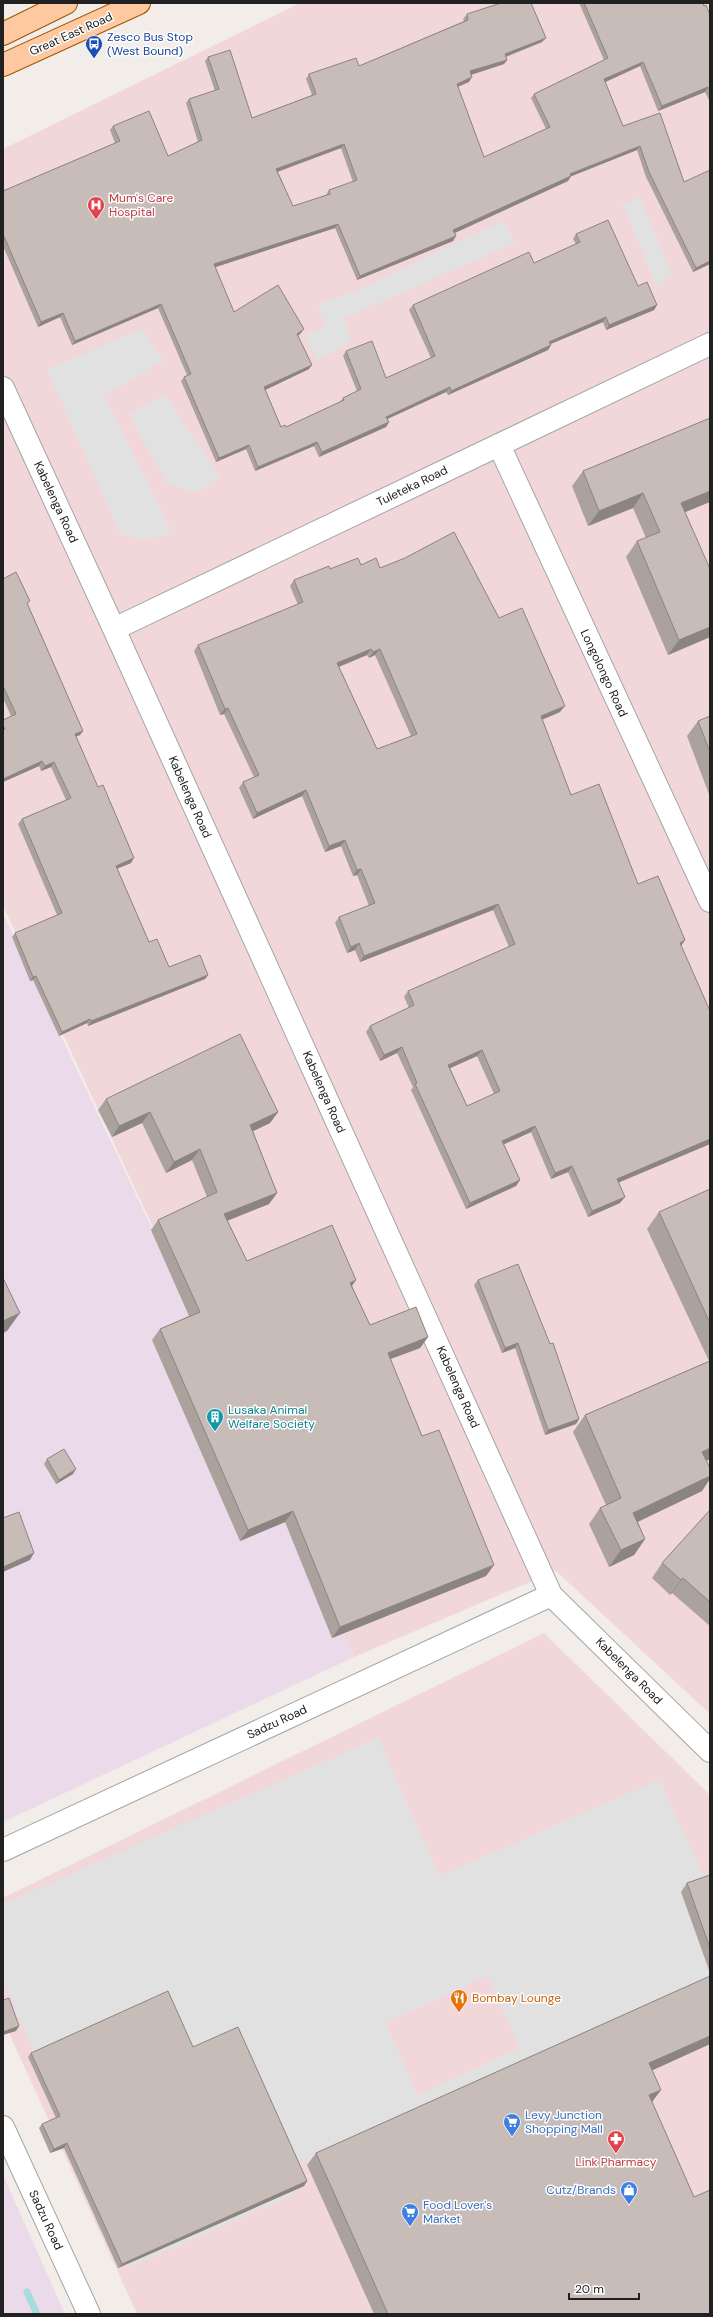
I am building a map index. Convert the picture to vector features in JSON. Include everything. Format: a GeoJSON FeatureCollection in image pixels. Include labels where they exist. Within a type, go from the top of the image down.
{"type":"FeatureCollection","features":[{"type":"Feature","properties":{"kind":"main road"},"geometry":{"type":"LineString","coordinates":[[3,34],[66,3]]}},
{"type":"Feature","properties":{"kind":"main road","name":"Great East Road"},"geometry":{"type":"LineString","coordinates":[[3,65],[139,3]]}},
{"type":"Feature","properties":{"kind":"street","name":"Tuleteka Road"},"geometry":{"type":"LineString","coordinates":[[114,629],[710,344]]}},
{"type":"Feature","properties":{"kind":"street","name":"Kabelenga Road"},"geometry":{"type":"LineString","coordinates":[[3,388],[114,629],[552,1595],[710,1751]]}},
{"type":"Feature","properties":{"kind":"street","name":"Longolongo Road"},"geometry":{"type":"LineString","coordinates":[[499,445],[710,901]]}},
{"type":"Feature","properties":{"kind":"street","name":"Sadzu Road"},"geometry":{"type":"LineString","coordinates":[[3,1850],[552,1595]]}},
{"type":"Feature","properties":{"kind":"street","name":"Sadzu Road"},"geometry":{"type":"LineString","coordinates":[[3,2127],[89,2314]]}},
{"type":"Feature","properties":{"kind":"shaded area"},"geometry":{"type":"Polygon","coordinates":[[[300,3],[710,3],[710,1714],[556,1571],[354,1657],[3,906],[3,149],[300,3]]]}},
{"type":"Feature","properties":{"kind":"shaded area"},"geometry":{"type":"Polygon","coordinates":[[[640,197],[673,278],[666,276],[664,283],[657,288],[623,205],[640,197]]]}},
{"type":"Feature","properties":{"kind":"shaded area"},"geometry":{"type":"Polygon","coordinates":[[[503,221],[515,243],[344,318],[351,342],[317,360],[305,335],[326,326],[317,304],[353,292],[503,221]]]}},
{"type":"Feature","properties":{"kind":"shaded area"},"geometry":{"type":"Polygon","coordinates":[[[142,329],[164,361],[104,395],[172,533],[141,540],[121,534],[47,370],[142,329]]]}},
{"type":"Feature","properties":{"kind":"shaded area"},"geometry":{"type":"Polygon","coordinates":[[[164,394],[220,476],[198,493],[167,484],[129,414],[164,394]]]}},
{"type":"Feature","properties":{"kind":"shaded area"},"geometry":{"type":"Polygon","coordinates":[[[3,913],[354,1657],[3,1822],[3,913]]]}},
{"type":"Feature","properties":{"kind":"shaded area"},"geometry":{"type":"Polygon","coordinates":[[[544,1633],[710,1795],[710,2314],[137,2314],[3,2020],[3,1898],[544,1633]]]}},
{"type":"Feature","properties":{"kind":"shaded area"},"geometry":{"type":"Polygon","coordinates":[[[378,1738],[439,1876],[659,1780],[710,1889],[710,1980],[611,2029],[307,2165],[305,2159],[282,2170],[293,2195],[130,2267],[3,1981],[3,1904],[378,1738]],[[488,1976],[385,2023],[418,2095],[520,2048],[488,1976]]]}},
{"type":"Feature","properties":{"kind":"shaded area"},"geometry":{"type":"Polygon","coordinates":[[[3,2175],[65,2314],[3,2314],[3,2175]]]}},
{"type":"Feature","properties":{"kind":"building"},"geometry":{"type":"Polygon","coordinates":[[[501,3],[531,3],[546,38],[505,54],[507,60],[470,71],[472,77],[457,84],[484,157],[550,127],[534,94],[608,58],[584,3],[703,3],[704,6],[706,5],[710,15],[710,91],[708,87],[662,106],[643,62],[604,79],[623,126],[660,113],[684,182],[710,170],[710,261],[696,268],[649,172],[640,146],[570,174],[571,176],[453,230],[456,236],[360,276],[338,224],[214,264],[234,312],[278,285],[304,329],[297,334],[312,365],[264,387],[281,427],[285,425],[286,427],[344,400],[343,398],[361,389],[346,351],[372,341],[386,378],[435,356],[413,305],[529,252],[534,263],[580,242],[576,234],[608,220],[638,286],[647,282],[657,305],[609,325],[606,317],[549,342],[551,345],[451,391],[450,387],[386,417],[389,422],[322,452],[317,442],[258,467],[249,445],[219,458],[184,377],[191,374],[161,304],[75,341],[63,313],[41,322],[3,234],[3,191],[120,141],[113,126],[149,111],[168,156],[202,140],[189,99],[219,89],[208,57],[230,50],[252,118],[316,94],[309,74],[356,58],[359,66],[468,20],[467,14],[501,3]],[[344,144],[276,169],[293,206],[330,194],[329,190],[357,180],[344,144]]]}},
{"type":"Feature","properties":{"kind":"building"},"geometry":{"type":"Polygon","coordinates":[[[710,418],[710,491],[681,503],[710,569],[710,627],[679,640],[637,541],[660,532],[643,493],[599,511],[583,471],[710,418]]]}},
{"type":"Feature","properties":{"kind":"building"},"geometry":{"type":"Polygon","coordinates":[[[454,532],[499,618],[522,608],[565,706],[541,716],[571,795],[599,784],[638,884],[658,876],[685,940],[680,943],[710,1011],[710,1139],[617,1179],[625,1197],[592,1211],[572,1166],[555,1173],[535,1126],[502,1141],[520,1180],[470,1203],[415,1084],[417,1083],[402,1047],[384,1055],[370,1026],[414,1005],[408,991],[515,944],[498,904],[364,956],[359,943],[351,947],[339,917],[375,903],[361,869],[357,870],[345,840],[329,846],[306,790],[257,813],[243,782],[259,775],[228,708],[225,709],[198,645],[303,602],[294,580],[329,566],[330,569],[358,558],[361,565],[376,558],[380,568],[405,558],[454,532]],[[371,649],[337,663],[377,749],[417,734],[380,649],[373,652],[371,649]],[[482,1050],[448,1065],[467,1106],[500,1091],[482,1050]]]}},
{"type":"Feature","properties":{"kind":"building"},"geometry":{"type":"Polygon","coordinates":[[[16,572],[30,601],[27,603],[83,731],[75,734],[98,787],[103,785],[134,858],[116,866],[149,942],[157,939],[169,967],[200,955],[208,975],[91,1021],[90,1019],[62,1032],[36,976],[33,977],[15,933],[62,913],[22,819],[71,798],[54,762],[45,766],[42,761],[3,779],[3,730],[5,729],[3,720],[16,714],[3,686],[3,579],[16,572]]]}},
{"type":"Feature","properties":{"kind":"building"},"geometry":{"type":"Polygon","coordinates":[[[710,716],[710,752],[698,721],[710,716]]]}},
{"type":"Feature","properties":{"kind":"building"},"geometry":{"type":"Polygon","coordinates":[[[240,1034],[278,1112],[250,1125],[277,1193],[224,1214],[247,1261],[332,1225],[356,1280],[350,1283],[370,1325],[416,1307],[428,1337],[388,1353],[422,1436],[439,1430],[494,1565],[340,1627],[293,1511],[248,1530],[160,1329],[200,1312],[158,1220],[217,1192],[200,1149],[174,1162],[150,1112],[119,1126],[106,1099],[240,1034]]]}},
{"type":"Feature","properties":{"kind":"building"},"geometry":{"type":"Polygon","coordinates":[[[710,1189],[710,1323],[659,1212],[710,1189]]]}},
{"type":"Feature","properties":{"kind":"building"},"geometry":{"type":"Polygon","coordinates":[[[518,1264],[550,1344],[553,1343],[579,1419],[548,1430],[518,1343],[505,1348],[478,1280],[518,1264]]]}},
{"type":"Feature","properties":{"kind":"building"},"geometry":{"type":"Polygon","coordinates":[[[3,1278],[20,1313],[3,1321],[3,1278]]]}},
{"type":"Feature","properties":{"kind":"building"},"geometry":{"type":"Polygon","coordinates":[[[710,1361],[710,1448],[702,1452],[710,1468],[710,1476],[633,1513],[645,1539],[621,1550],[600,1508],[621,1498],[585,1415],[710,1361]]]}},
{"type":"Feature","properties":{"kind":"building"},"geometry":{"type":"Polygon","coordinates":[[[64,1449],[76,1469],[59,1480],[47,1459],[64,1449]]]}},
{"type":"Feature","properties":{"kind":"building"},"geometry":{"type":"Polygon","coordinates":[[[710,1510],[710,1602],[683,1578],[681,1580],[662,1563],[710,1510]]]}},
{"type":"Feature","properties":{"kind":"building"},"geometry":{"type":"Polygon","coordinates":[[[19,1512],[34,1553],[3,1567],[3,1518],[19,1512]]]}},
{"type":"Feature","properties":{"kind":"building"},"geometry":{"type":"Polygon","coordinates":[[[710,1875],[710,1948],[687,1883],[710,1875]]]}},
{"type":"Feature","properties":{"kind":"building","name":"Levy Junction Shopping Mall"},"geometry":{"type":"Polygon","coordinates":[[[710,1976],[710,2036],[649,2063],[661,2090],[649,2095],[694,2197],[710,2190],[710,2314],[388,2314],[316,2153],[710,1976]]]}},
{"type":"Feature","properties":{"kind":"building"},"geometry":{"type":"Polygon","coordinates":[[[168,1991],[193,2047],[238,2027],[307,2181],[122,2264],[67,2143],[54,2149],[42,2124],[60,2116],[31,2053],[168,1991]]]}},
{"type":"Feature","properties":{"kind":"building"},"geometry":{"type":"Polygon","coordinates":[[[9,1998],[19,2026],[3,2032],[3,2000],[9,1998]]]}},
{"type":"Feature","properties":{"kind":"waterway"},"geometry":{"type":"LineString","coordinates":[[27,2292],[37,2314]]}},
{"type":"Feature","properties":{"kind":"place","name":"Zesco Bus Stop (West Bound)"},"geometry":{"type":"Point","coordinates":[94,59]}},
{"type":"Feature","properties":{"kind":"place","name":"Mum's Care Hospital"},"geometry":{"type":"Point","coordinates":[96,220]}},
{"type":"Feature","properties":{"kind":"place","name":"Lusaka Animal Welfare Society"},"geometry":{"type":"Point","coordinates":[215,1432]}},
{"type":"Feature","properties":{"kind":"place","name":"Bombay Lounge"},"geometry":{"type":"Point","coordinates":[459,2013]}},
{"type":"Feature","properties":{"kind":"place","name":"Levy Junction Shopping Mall"},"geometry":{"type":"Point","coordinates":[512,2137]}},
{"type":"Feature","properties":{"kind":"place","name":"Link Pharmacy"},"geometry":{"type":"Point","coordinates":[616,2154]}},
{"type":"Feature","properties":{"kind":"place","name":"Cutz/Brands"},"geometry":{"type":"Point","coordinates":[629,2205]}},
{"type":"Feature","properties":{"kind":"place","name":"Food Lover's Market"},"geometry":{"type":"Point","coordinates":[410,2227]}}]}
